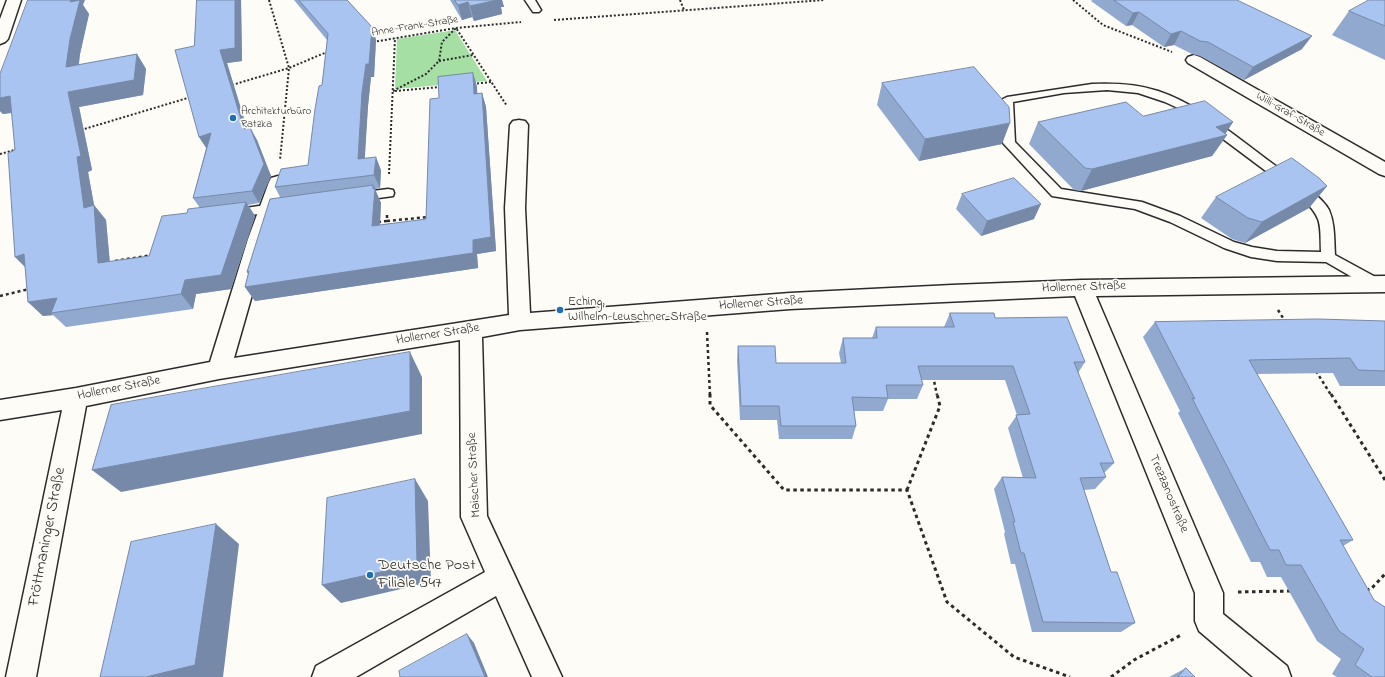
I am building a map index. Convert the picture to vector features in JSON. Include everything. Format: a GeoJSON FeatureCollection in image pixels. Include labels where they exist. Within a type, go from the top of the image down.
{"type":"FeatureCollection","features":[{"type":"Feature","properties":{"kind":"street"},"geometry":{"type":"LineString","coordinates":[[0,39],[14,0]]}},
{"type":"Feature","properties":{"kind":"street","name":"Willi-Graf-Straße"},"geometry":{"type":"LineString","coordinates":[[1194,60],[1385,170]]}},
{"type":"Feature","properties":{"kind":"street"},"geometry":{"type":"LineString","coordinates":[[519,125],[515,208],[520,322]]}},
{"type":"Feature","properties":{"kind":"street"},"geometry":{"type":"LineString","coordinates":[[219,370],[258,239],[278,182]]}},
{"type":"Feature","properties":{"kind":"street","name":"Hollerner Straße"},"geometry":{"type":"LineString","coordinates":[[0,410],[76,398],[219,370],[520,322],[790,301],[1082,288],[1262,284],[1380,284]]}},
{"type":"Feature","properties":{"kind":"street","name":"Trezzanostraße"},"geometry":{"type":"LineString","coordinates":[[1082,288],[1209,593],[1209,621]]}},
{"type":"Feature","properties":{"kind":"street","name":"Maischer Straße"},"geometry":{"type":"LineString","coordinates":[[471,329],[474,517],[547,677]]}},
{"type":"Feature","properties":{"kind":"street","name":"Fröttmaninger Straße"},"geometry":{"type":"LineString","coordinates":[[20,677],[76,398]]}},
{"type":"Feature","properties":{"kind":"street"},"geometry":{"type":"LineString","coordinates":[[327,677],[502,577]]}},
{"type":"Feature","properties":{"kind":"street"},"geometry":{"type":"LineString","coordinates":[[1209,621],[1276,677]]}},
{"type":"Feature","properties":{"kind":"lane"},"geometry":{"type":"LineString","coordinates":[[530,0],[536,10]]}},
{"type":"Feature","properties":{"kind":"lane"},"geometry":{"type":"LineString","coordinates":[[1328,257],[1327,224],[1322,210],[1307,195],[1192,111],[1167,98],[1140,90],[1120,87],[1088,88],[1007,100],[1009,143],[1057,193],[1137,205],[1175,219],[1229,245],[1251,252],[1278,256],[1328,257],[1380,284]]}},
{"type":"Feature","properties":{"kind":"lane"},"geometry":{"type":"LineString","coordinates":[[343,199],[388,193]]}},
{"type":"Feature","properties":{"kind":"lane"},"geometry":{"type":"LineString","coordinates":[[216,216],[291,206]]}},
{"type":"Feature","properties":{"kind":"path"},"geometry":{"type":"LineString","coordinates":[[269,0],[290,68],[278,182]]}},
{"type":"Feature","properties":{"kind":"path"},"geometry":{"type":"LineString","coordinates":[[680,0],[684,10]]}},
{"type":"Feature","properties":{"kind":"path"},"geometry":{"type":"LineString","coordinates":[[552,20],[824,0]]}},
{"type":"Feature","properties":{"kind":"path"},"geometry":{"type":"LineString","coordinates":[[1073,0],[1103,24],[1194,60]]}},
{"type":"Feature","properties":{"kind":"path","name":"Anne-Frank-Straße"},"geometry":{"type":"LineString","coordinates":[[366,43],[456,28],[522,22]]}},
{"type":"Feature","properties":{"kind":"path"},"geometry":{"type":"LineString","coordinates":[[446,86],[393,91],[426,74],[439,61],[442,42],[456,28],[519,125]]}},
{"type":"Feature","properties":{"kind":"path"},"geometry":{"type":"LineString","coordinates":[[229,86],[290,68],[329,52]]}},
{"type":"Feature","properties":{"kind":"path"},"geometry":{"type":"LineString","coordinates":[[439,61],[474,56]]}},
{"type":"Feature","properties":{"kind":"path"},"geometry":{"type":"LineString","coordinates":[[468,84],[491,82]]}},
{"type":"Feature","properties":{"kind":"path"},"geometry":{"type":"LineString","coordinates":[[79,131],[191,97]]}},
{"type":"Feature","properties":{"kind":"path"},"geometry":{"type":"LineString","coordinates":[[0,154],[19,149]]}},
{"type":"Feature","properties":{"kind":"path"},"geometry":{"type":"LineString","coordinates":[[387,221],[432,216]]}},
{"type":"Feature","properties":{"kind":"path"},"geometry":{"type":"LineString","coordinates":[[1262,284],[1287,325]]}},
{"type":"Feature","properties":{"kind":"path"},"geometry":{"type":"LineString","coordinates":[[706,308],[710,405],[784,490],[906,490]]}},
{"type":"Feature","properties":{"kind":"path"},"geometry":{"type":"LineString","coordinates":[[1313,366],[1385,480]]}},
{"type":"Feature","properties":{"kind":"path"},"geometry":{"type":"LineString","coordinates":[[931,369],[940,406],[906,490],[948,602],[1014,657],[1070,677]]}},
{"type":"Feature","properties":{"kind":"path"},"geometry":{"type":"LineString","coordinates":[[1363,590],[1371,589],[1385,574]]}},
{"type":"Feature","properties":{"kind":"path"},"geometry":{"type":"LineString","coordinates":[[1209,593],[1294,591]]}},
{"type":"Feature","properties":{"kind":"path"},"geometry":{"type":"LineString","coordinates":[[1111,677],[1134,660],[1209,621]]}},
{"type":"Feature","properties":{"kind":"green space"},"geometry":{"type":"Polygon","coordinates":[[[455,30],[487,81],[395,89],[397,39],[455,30]]]}},
{"type":"Feature","properties":{"kind":"building"},"geometry":{"type":"Polygon","coordinates":[[[28,0],[71,0],[70,2],[80,0],[70,39],[66,67],[137,54],[134,80],[68,92],[81,156],[77,157],[84,208],[94,205],[98,263],[149,256],[162,216],[187,213],[188,209],[246,202],[221,275],[185,280],[181,294],[51,313],[57,298],[28,302],[24,254],[15,257],[8,153],[15,150],[10,96],[0,98],[0,74],[28,0]]]}},
{"type":"Feature","properties":{"kind":"building"},"geometry":{"type":"Polygon","coordinates":[[[197,0],[235,0],[235,48],[220,50],[244,129],[250,127],[264,164],[252,191],[193,198],[211,133],[199,137],[175,50],[194,46],[197,0]]]}},
{"type":"Feature","properties":{"kind":"building"},"geometry":{"type":"Polygon","coordinates":[[[299,0],[347,0],[372,27],[369,64],[366,64],[362,92],[358,159],[376,157],[374,175],[275,187],[281,169],[308,165],[319,86],[322,85],[328,34],[299,0]]]}},
{"type":"Feature","properties":{"kind":"building"},"geometry":{"type":"Polygon","coordinates":[[[455,0],[497,0],[470,6],[468,2],[458,5],[455,0]]]}},
{"type":"Feature","properties":{"kind":"building"},"geometry":{"type":"Polygon","coordinates":[[[1114,0],[1237,0],[1312,36],[1253,67],[1208,42],[1200,41],[1181,31],[1171,34],[1139,12],[1133,13],[1114,0]]]}},
{"type":"Feature","properties":{"kind":"building"},"geometry":{"type":"Polygon","coordinates":[[[1369,0],[1385,0],[1385,26],[1349,11],[1369,0]]]}},
{"type":"Feature","properties":{"kind":"building"},"geometry":{"type":"Polygon","coordinates":[[[974,67],[1009,107],[1010,123],[925,139],[882,83],[974,67]]]}},
{"type":"Feature","properties":{"kind":"building"},"geometry":{"type":"Polygon","coordinates":[[[473,73],[474,94],[482,93],[491,237],[473,240],[473,253],[245,287],[249,271],[247,272],[270,199],[373,185],[373,189],[375,188],[372,226],[426,219],[430,99],[439,98],[438,77],[473,73]]]}},
{"type":"Feature","properties":{"kind":"building"},"geometry":{"type":"Polygon","coordinates":[[[1205,101],[1233,122],[1216,127],[1227,135],[1092,169],[1085,168],[1038,122],[1126,102],[1143,116],[1205,101]]]}},
{"type":"Feature","properties":{"kind":"building"},"geometry":{"type":"Polygon","coordinates":[[[1292,158],[1319,178],[1327,186],[1262,222],[1248,218],[1216,197],[1292,158]]]}},
{"type":"Feature","properties":{"kind":"building"},"geometry":{"type":"Polygon","coordinates":[[[1014,178],[1041,204],[987,221],[962,194],[1014,178]]]}},
{"type":"Feature","properties":{"kind":"building"},"geometry":{"type":"Polygon","coordinates":[[[950,313],[994,313],[995,318],[1067,317],[1085,362],[1074,362],[1114,463],[1100,463],[1106,477],[1080,478],[1111,572],[1117,572],[1135,623],[1043,622],[1024,553],[1021,553],[1013,522],[1015,522],[1002,477],[1036,478],[1016,415],[1030,414],[1013,366],[918,366],[923,385],[886,385],[888,398],[852,397],[856,426],[781,426],[779,406],[741,406],[738,346],[775,346],[776,363],[846,363],[843,338],[877,338],[876,327],[954,327],[950,313]]]}},
{"type":"Feature","properties":{"kind":"building"},"geometry":{"type":"Polygon","coordinates":[[[1318,319],[1385,321],[1385,371],[1358,370],[1350,358],[1249,360],[1353,540],[1340,540],[1374,600],[1385,607],[1385,677],[1372,677],[1355,665],[1364,649],[1339,631],[1301,565],[1286,565],[1279,550],[1270,550],[1155,322],[1318,319]]]}},
{"type":"Feature","properties":{"kind":"building"},"geometry":{"type":"Polygon","coordinates":[[[410,352],[410,411],[92,470],[111,405],[410,352]]]}},
{"type":"Feature","properties":{"kind":"building"},"geometry":{"type":"Polygon","coordinates":[[[415,479],[417,564],[322,585],[327,498],[415,479]]]}},
{"type":"Feature","properties":{"kind":"building"},"geometry":{"type":"Polygon","coordinates":[[[216,524],[195,665],[146,677],[100,677],[131,542],[216,524]]]}},
{"type":"Feature","properties":{"kind":"building"},"geometry":{"type":"Polygon","coordinates":[[[467,634],[485,677],[400,677],[399,671],[467,634]]]}},
{"type":"Feature","properties":{"kind":"building"},"geometry":{"type":"Polygon","coordinates":[[[1186,668],[1195,677],[1178,677],[1186,668]]]}},
{"type":"Feature","properties":{"kind":"place","name":"Architekturbüro Ratzka"},"geometry":{"type":"Point","coordinates":[233,118]}},
{"type":"Feature","properties":{"kind":"place","name":"Eching, Wilhelm-Leuschner-Straße"},"geometry":{"type":"Point","coordinates":[560,310]}},
{"type":"Feature","properties":{"kind":"place","name":"Deutsche Post Filiale 547"},"geometry":{"type":"Point","coordinates":[370,575]}}]}
